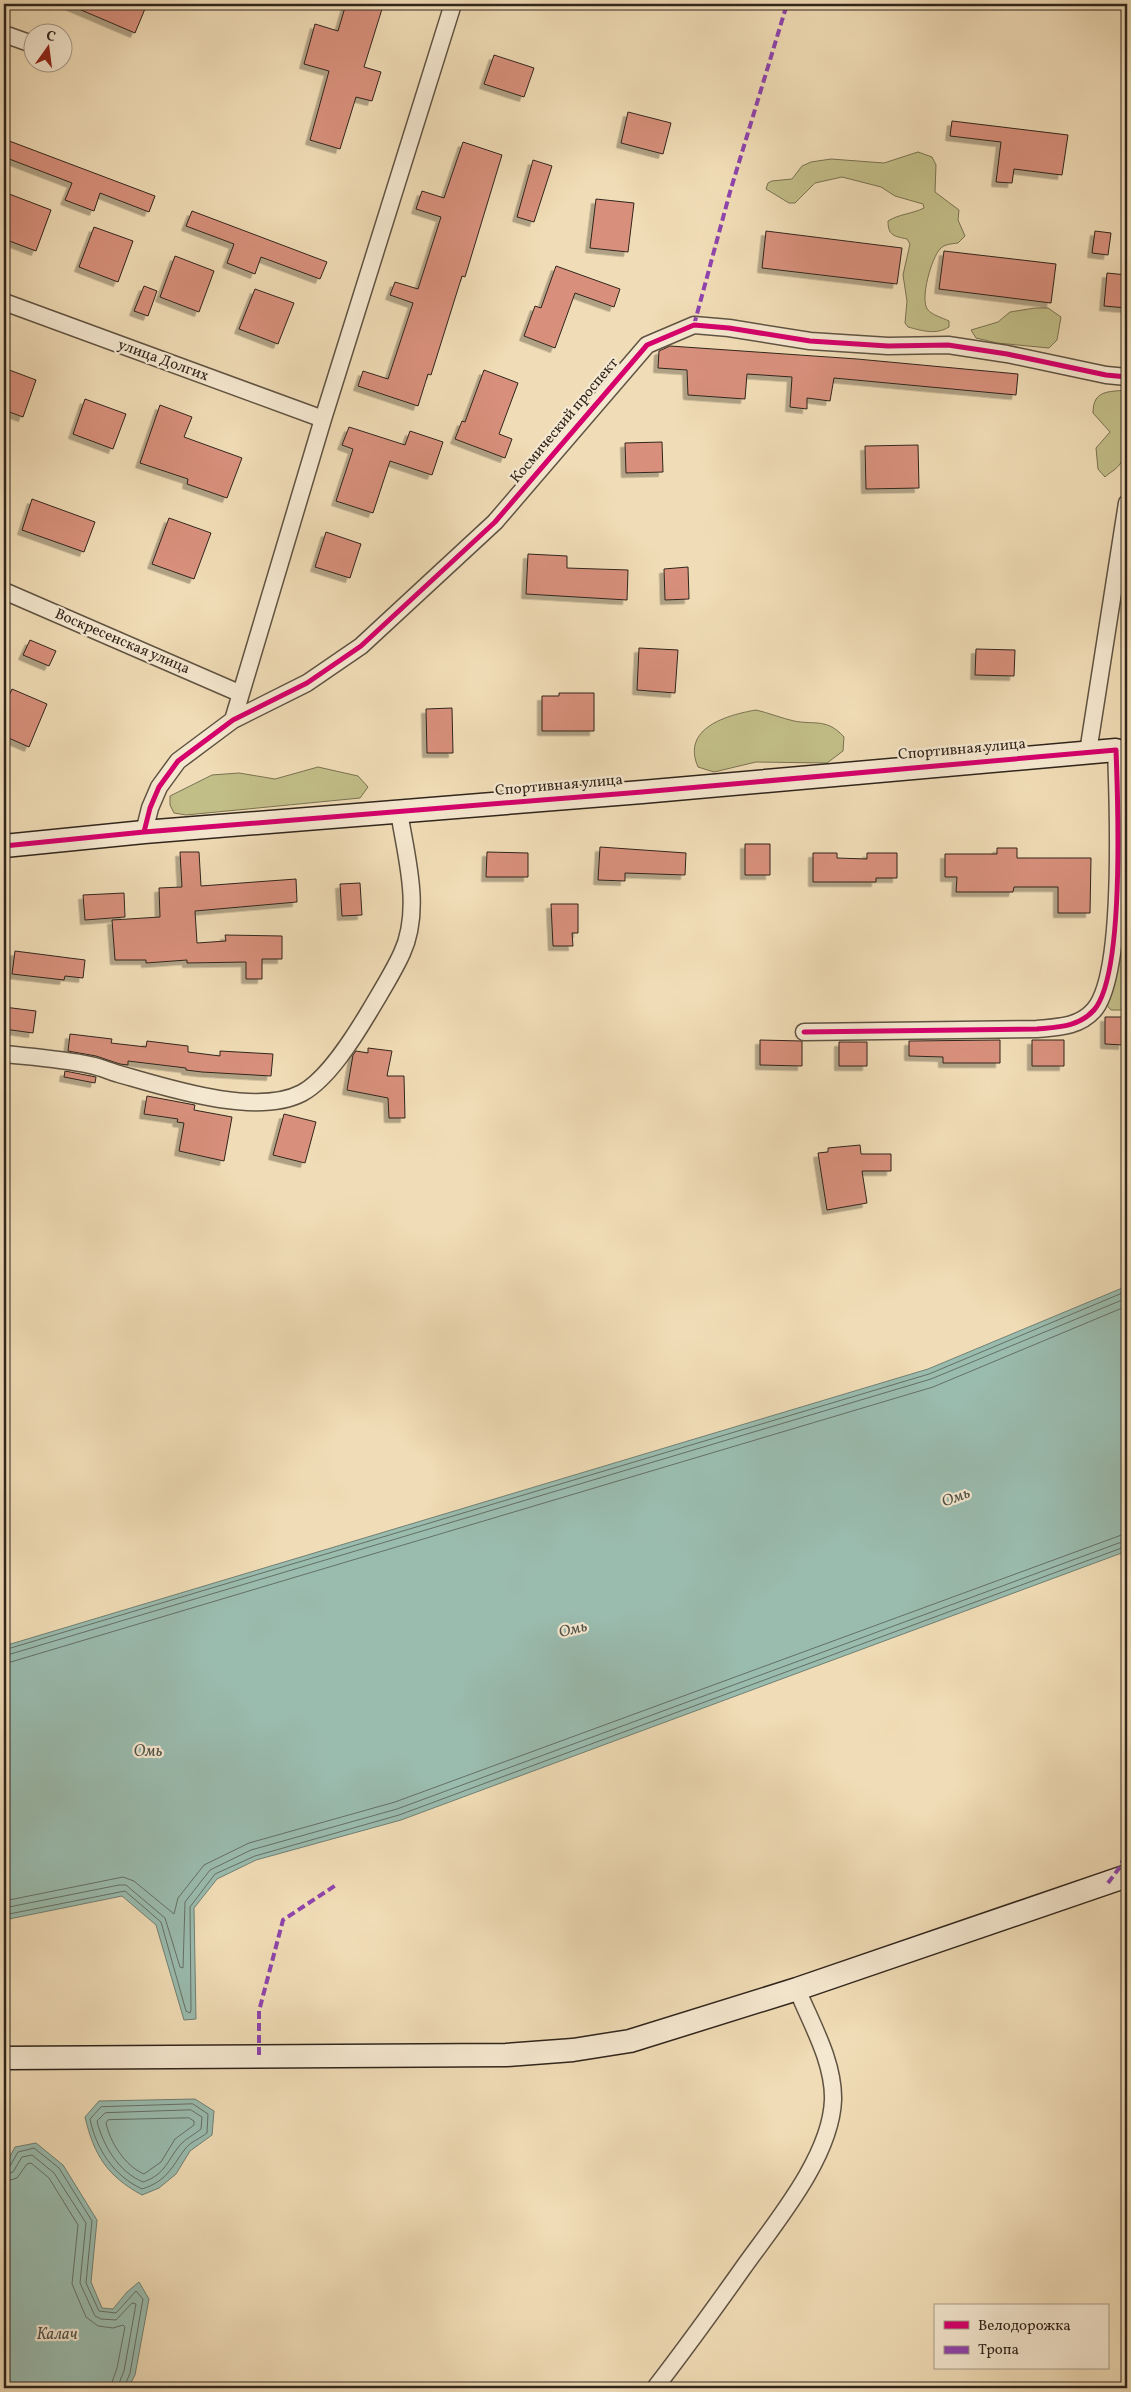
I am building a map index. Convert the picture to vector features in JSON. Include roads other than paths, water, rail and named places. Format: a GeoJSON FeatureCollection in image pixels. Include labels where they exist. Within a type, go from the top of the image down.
{"type":"FeatureCollection","features":[{"type":"Feature","properties":{"kind":"street"},"geometry":{"type":"LineString","coordinates":[[233,720],[239,693],[323,419],[453,4]]}},
{"type":"Feature","properties":{"kind":"street"},"geometry":{"type":"LineString","coordinates":[[4,34],[22,40]]}},
{"type":"Feature","properties":{"kind":"street","name":"улица Долгих"},"geometry":{"type":"LineString","coordinates":[[4,302],[323,419]]}},
{"type":"Feature","properties":{"kind":"street","name":"Космический проспект"},"geometry":{"type":"LineString","coordinates":[[144,832],[150,808],[159,788],[178,761],[233,720],[306,683],[361,646],[495,522],[647,345],[694,325],[729,328],[810,341],[888,346],[948,345],[1007,354],[1106,375],[1127,377]]}},
{"type":"Feature","properties":{"kind":"street"},"geometry":{"type":"LineString","coordinates":[[1088,752],[1127,503]]}},
{"type":"Feature","properties":{"kind":"street","name":"Воскресенская улица"},"geometry":{"type":"LineString","coordinates":[[4,591],[239,693]]}},
{"type":"Feature","properties":{"kind":"street"},"geometry":{"type":"LineString","coordinates":[[804,1032],[1038,1029],[1068,1026],[1081,1021],[1094,1010],[1102,995],[1112,957],[1119,838],[1116,750]]}},
{"type":"Feature","properties":{"kind":"street","name":"Спортивная улица"},"geometry":{"type":"LineString","coordinates":[[4,846],[144,832],[399,812],[1116,750]]}},
{"type":"Feature","properties":{"kind":"street"},"geometry":{"type":"LineString","coordinates":[[4,1054],[90,1065],[162,1085],[243,1103],[266,1103],[284,1100],[304,1092],[336,1062],[357,1033],[403,952],[411,911],[410,881],[399,812]]}},
{"type":"Feature","properties":{"kind":"street"},"geometry":{"type":"LineString","coordinates":[[4,2058],[506,2055],[573,2050],[630,2041],[797,1989],[1127,1876]]}},
{"type":"Feature","properties":{"kind":"street"},"geometry":{"type":"LineString","coordinates":[[655,2388],[788,2206],[818,2155],[830,2127],[833,2099],[827,2063],[797,1989]]}},
{"type":"Feature","properties":{"kind":"water","name":"Омь"},"geometry":{"type":"Polygon","coordinates":[[[1127,1286],[1127,1551],[401,1820],[256,1860],[217,1879],[194,1908],[196,2019],[184,2020],[156,1925],[122,1896],[4,1920],[4,1646],[928,1369],[1127,1286]]]}},
{"type":"Feature","properties":{"kind":"water"},"geometry":{"type":"Polygon","coordinates":[[[195,2099],[214,2111],[212,2135],[190,2151],[176,2174],[159,2188],[142,2195],[120,2180],[104,2163],[93,2143],[85,2117],[99,2101],[195,2099]]]}},
{"type":"Feature","properties":{"kind":"water","name":"Калач"},"geometry":{"type":"Polygon","coordinates":[[[36,2143],[63,2165],[97,2220],[91,2282],[102,2308],[113,2309],[127,2292],[139,2282],[149,2299],[135,2375],[128,2388],[4,2388],[4,2167],[15,2147],[36,2143]]]}}]}
